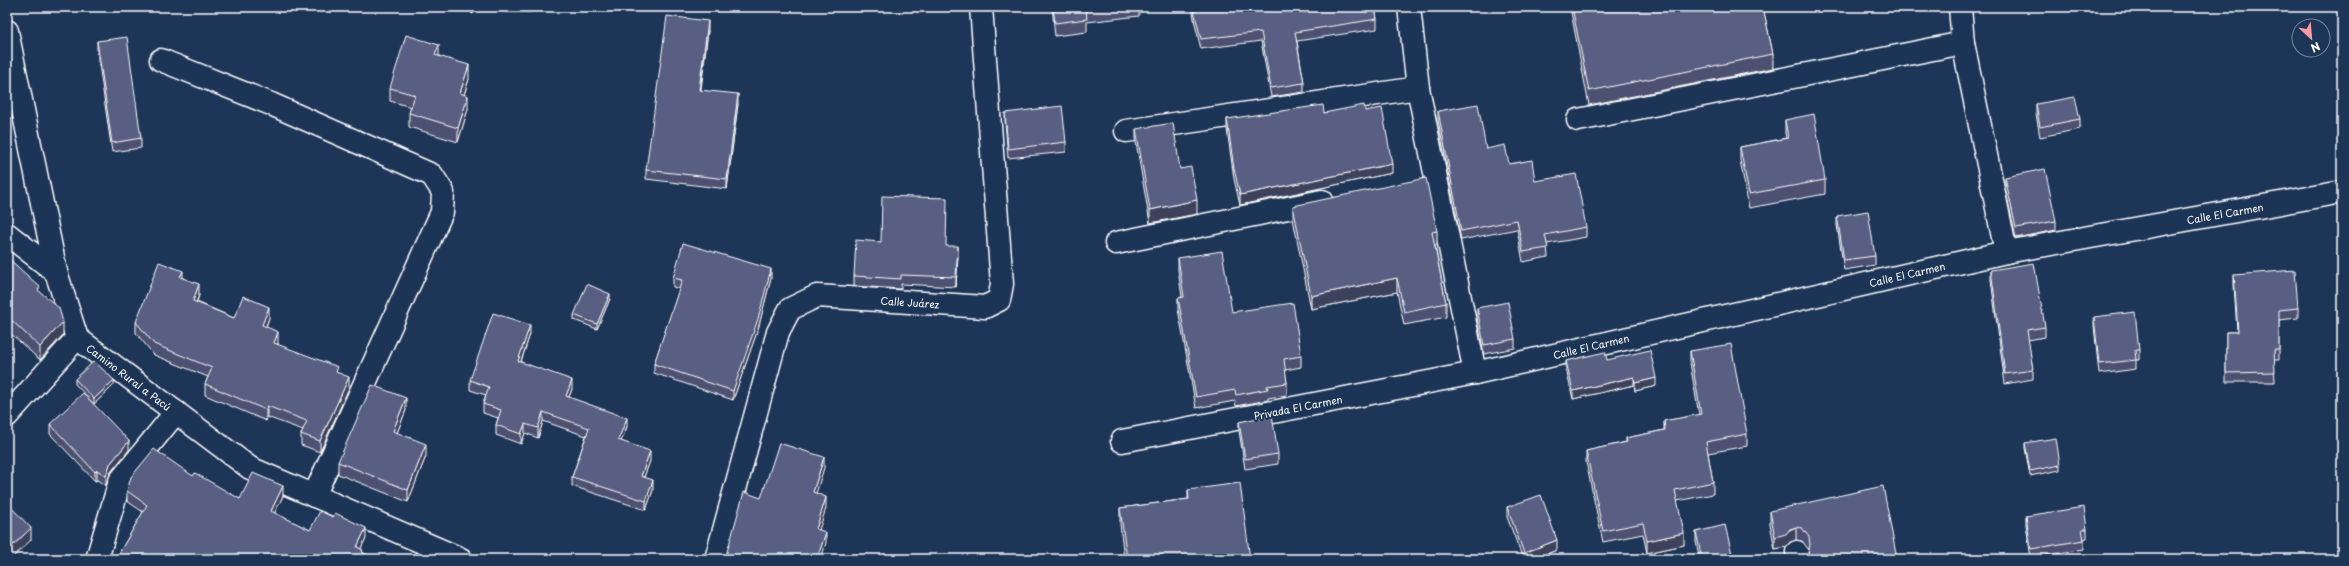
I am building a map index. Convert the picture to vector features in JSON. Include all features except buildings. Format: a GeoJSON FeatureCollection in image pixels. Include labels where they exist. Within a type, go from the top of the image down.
{"type":"FeatureCollection","features":[{"type":"Feature","properties":{"kind":"street","name":"Calle Juárez"},"geometry":{"type":"LineString","coordinates":[[716,559],[778,332],[790,309],[817,296],[985,307],[999,300],[1002,284],[981,7]]}},
{"type":"Feature","properties":{"kind":"street"},"geometry":{"type":"LineString","coordinates":[[1409,7],[1427,179],[1475,372]]}},
{"type":"Feature","properties":{"kind":"street"},"geometry":{"type":"LineString","coordinates":[[1960,7],[1963,42],[2006,252]]}},
{"type":"Feature","properties":{"kind":"street","name":"Camino Rural a Pacú"},"geometry":{"type":"LineString","coordinates":[[7,31],[56,272],[77,338],[250,468],[461,559]]}},
{"type":"Feature","properties":{"kind":"street"},"geometry":{"type":"LineString","coordinates":[[1578,120],[1963,42]]}},
{"type":"Feature","properties":{"kind":"street"},"geometry":{"type":"LineString","coordinates":[[161,60],[271,104],[432,175],[443,192],[442,212],[314,496]]}},
{"type":"Feature","properties":{"kind":"street"},"geometry":{"type":"LineString","coordinates":[[1126,131],[1418,88]]}},
{"type":"Feature","properties":{"kind":"street","name":"Calle El Carmen"},"geometry":{"type":"LineString","coordinates":[[1475,372],[2006,252],[2342,192]]}},
{"type":"Feature","properties":{"kind":"street"},"geometry":{"type":"LineString","coordinates":[[1116,243],[1342,197]]}},
{"type":"Feature","properties":{"kind":"street"},"geometry":{"type":"LineString","coordinates":[[7,234],[56,272]]}},
{"type":"Feature","properties":{"kind":"street"},"geometry":{"type":"LineString","coordinates":[[7,416],[77,338]]}},
{"type":"Feature","properties":{"kind":"street","name":"Privada El Carmen"},"geometry":{"type":"LineString","coordinates":[[1122,441],[1475,372]]}},
{"type":"Feature","properties":{"kind":"street"},"geometry":{"type":"LineString","coordinates":[[97,559],[120,481],[176,412]]}}]}
